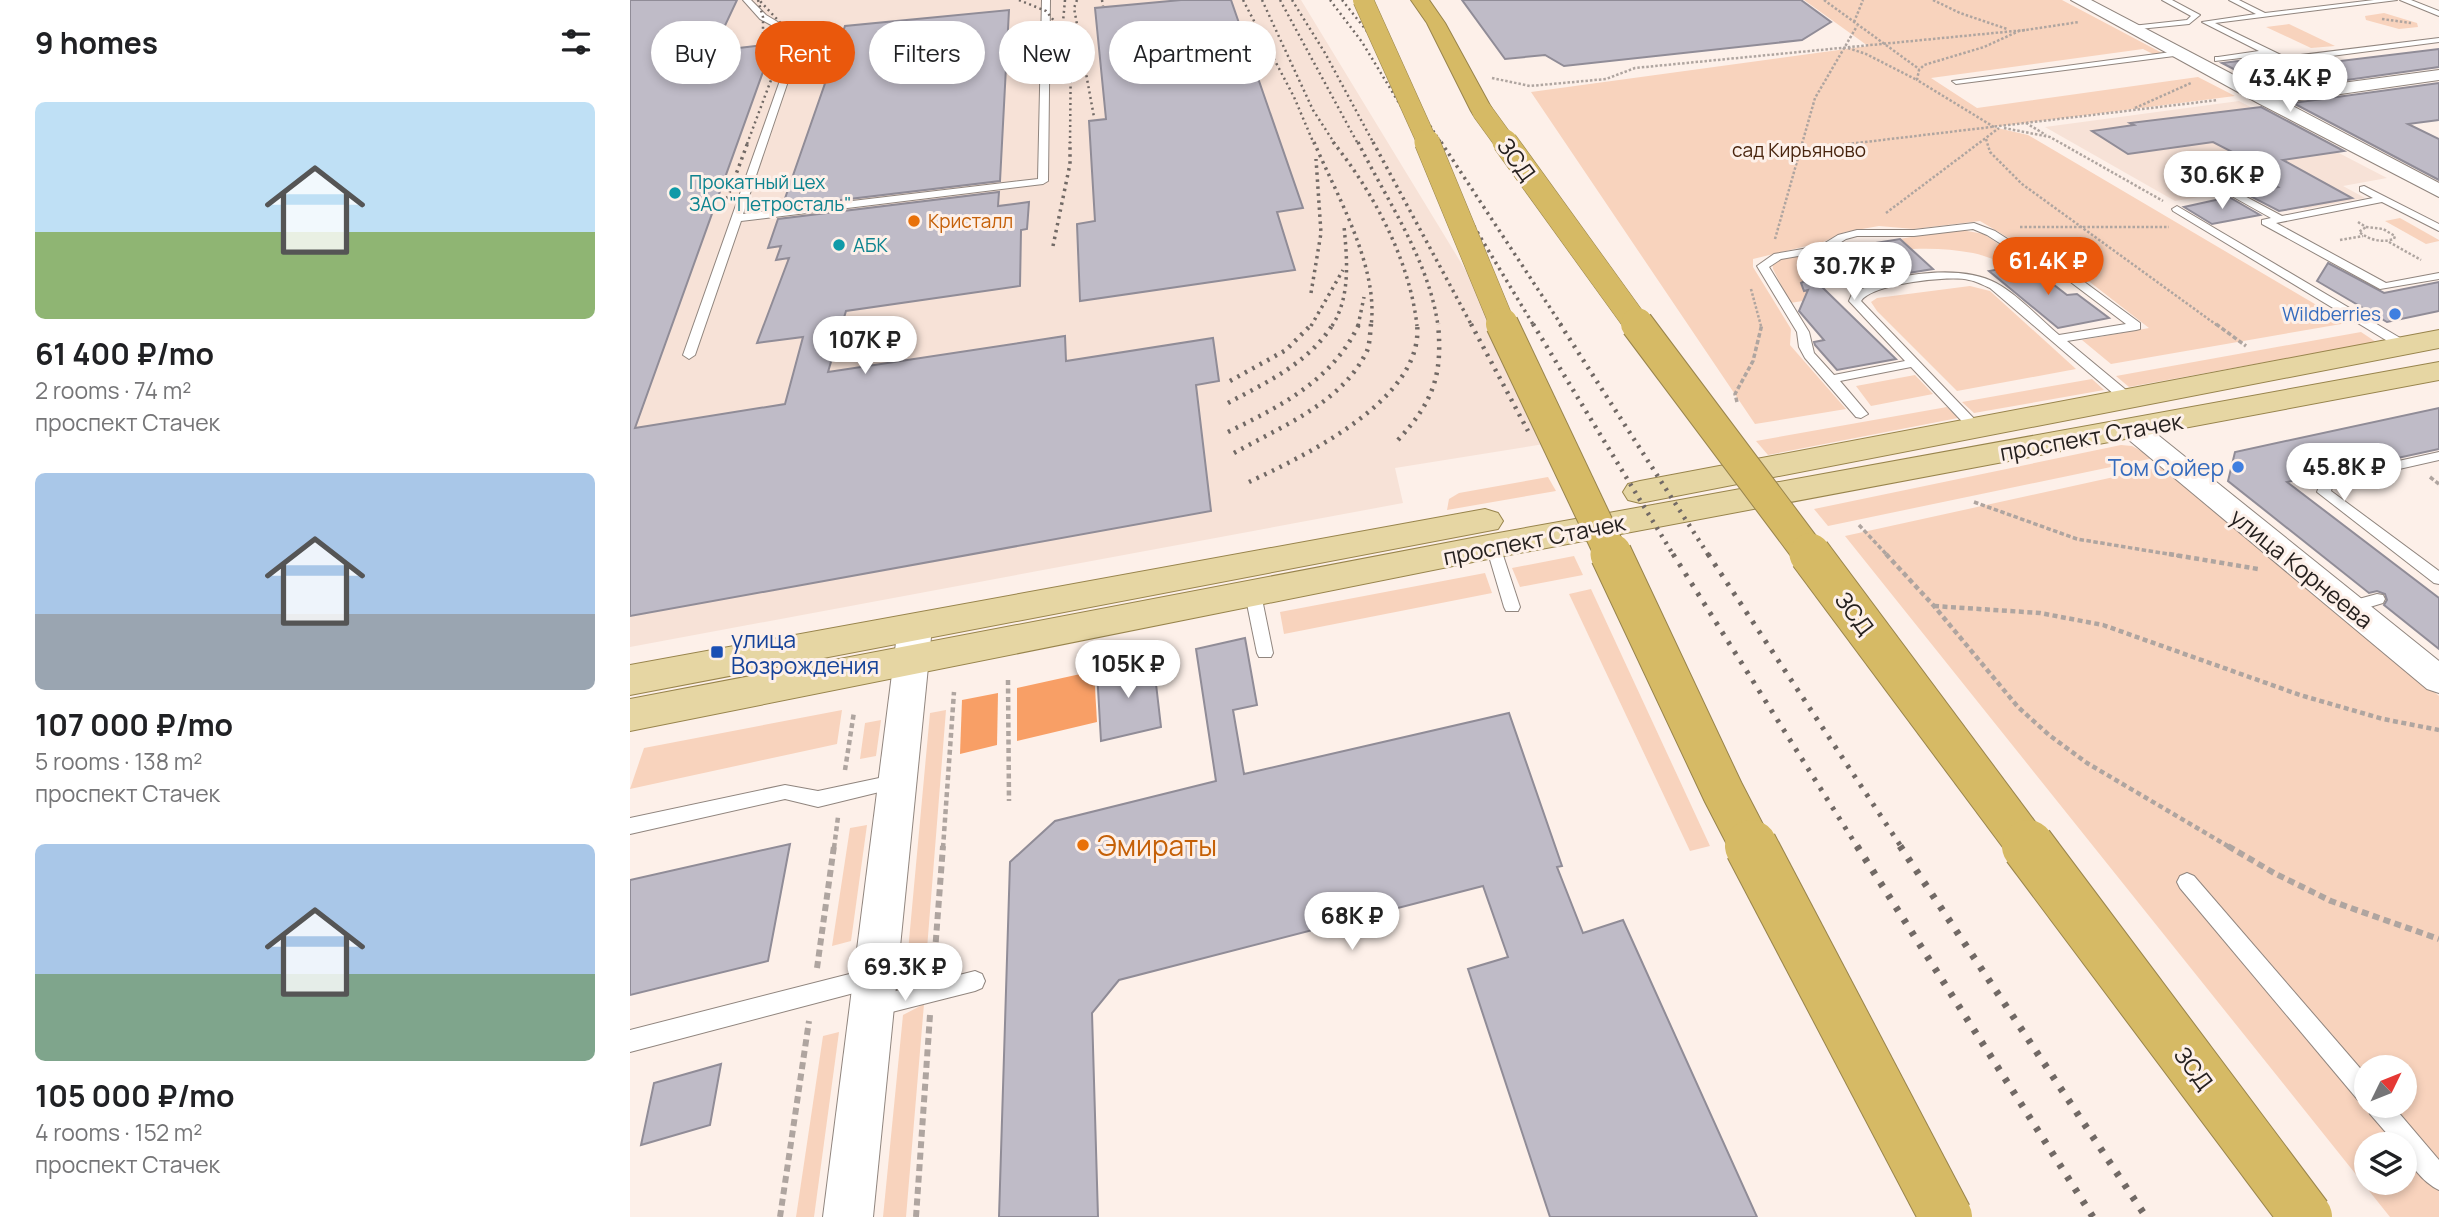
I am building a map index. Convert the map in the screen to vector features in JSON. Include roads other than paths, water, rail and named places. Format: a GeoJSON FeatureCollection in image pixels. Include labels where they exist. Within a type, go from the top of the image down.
{"type":"FeatureCollection","features":[{"type":"Feature","properties":{"kind":"highway"},"geometry":{"type":"LineString","coordinates":[[1363,0],[1416,116],[1502,324],[1723,792],[1946,1217]]}},
{"type":"Feature","properties":{"kind":"highway","name":"ЗСД"},"geometry":{"type":"LineString","coordinates":[[1420,0],[1436,23],[1482,111],[1617,297],[2306,1217]]}},
{"type":"Feature","properties":{"kind":"main road","name":"проспект Стачек"},"geometry":{"type":"LineString","coordinates":[[630,680],[913,644],[1253,594],[2130,413],[2403,345],[2439,339]]}},
{"type":"Feature","properties":{"kind":"main road","name":"проспект Стачек"},"geometry":{"type":"LineString","coordinates":[[630,715],[913,644],[1977,429],[2130,413],[2439,371]]}},
{"type":"Feature","properties":{"kind":"street"},"geometry":{"type":"LineString","coordinates":[[2079,0],[2439,191]]}},
{"type":"Feature","properties":{"kind":"street"},"geometry":{"type":"LineString","coordinates":[[2265,99],[2439,75]]}},
{"type":"Feature","properties":{"kind":"street","name":"улица Корнеева"},"geometry":{"type":"LineString","coordinates":[[2130,413],[2314,577],[2364,603],[2439,680]]}},
{"type":"Feature","properties":{"kind":"street"},"geometry":{"type":"LineString","coordinates":[[848,1217],[913,644]]}},
{"type":"Feature","properties":{"kind":"lane"},"geometry":{"type":"LineString","coordinates":[[689,355],[799,37],[763,17],[747,0]]}},
{"type":"Feature","properties":{"kind":"lane"},"geometry":{"type":"LineString","coordinates":[[736,218],[1043,181],[1046,0]]}},
{"type":"Feature","properties":{"kind":"lane"},"geometry":{"type":"LineString","coordinates":[[2132,28],[2189,22],[2196,15],[2166,0]]}},
{"type":"Feature","properties":{"kind":"lane"},"geometry":{"type":"LineString","coordinates":[[2233,0],[2264,15]]}},
{"type":"Feature","properties":{"kind":"lane"},"geometry":{"type":"LineString","coordinates":[[2324,0],[2339,6]]}},
{"type":"Feature","properties":{"kind":"lane"},"geometry":{"type":"LineString","coordinates":[[2340,87],[2206,22],[2392,0]]}},
{"type":"Feature","properties":{"kind":"lane"},"geometry":{"type":"LineString","coordinates":[[2404,0],[2439,14]]}},
{"type":"Feature","properties":{"kind":"lane"},"geometry":{"type":"LineString","coordinates":[[2283,60],[2439,40]]}},
{"type":"Feature","properties":{"kind":"lane"},"geometry":{"type":"LineString","coordinates":[[2218,59],[2268,52]]}},
{"type":"Feature","properties":{"kind":"lane"},"geometry":{"type":"LineString","coordinates":[[1956,81],[2179,53]]}},
{"type":"Feature","properties":{"kind":"lane"},"geometry":{"type":"LineString","coordinates":[[2364,189],[2439,229]]}},
{"type":"Feature","properties":{"kind":"lane"},"geometry":{"type":"LineString","coordinates":[[2234,194],[2281,219]]}},
{"type":"Feature","properties":{"kind":"lane"},"geometry":{"type":"LineString","coordinates":[[2383,200],[2266,222],[2384,287],[2439,276]]}},
{"type":"Feature","properties":{"kind":"lane"},"geometry":{"type":"LineString","coordinates":[[2177,209],[2403,345]]}},
{"type":"Feature","properties":{"kind":"lane"},"geometry":{"type":"LineString","coordinates":[[1861,414],[1807,354],[1802,345],[1802,332],[1767,263],[1823,249],[1842,237],[1860,232],[1914,233],[1965,226],[1980,228],[2038,263],[2060,269],[2136,326],[2056,339]]}},
{"type":"Feature","properties":{"kind":"lane"},"geometry":{"type":"LineString","coordinates":[[1977,429],[1855,301],[1856,296],[1862,291],[1951,276],[1967,276],[1994,286],[2056,339],[2130,413]]}},
{"type":"Feature","properties":{"kind":"lane"},"geometry":{"type":"LineString","coordinates":[[1831,379],[1913,363]]}},
{"type":"Feature","properties":{"kind":"lane"},"geometry":{"type":"LineString","coordinates":[[2439,456],[2327,481],[2324,492],[2439,580]]}},
{"type":"Feature","properties":{"kind":"lane"},"geometry":{"type":"LineString","coordinates":[[1493,546],[1512,607]]}},
{"type":"Feature","properties":{"kind":"lane"},"geometry":{"type":"LineString","coordinates":[[2423,586],[2439,580]]}},
{"type":"Feature","properties":{"kind":"lane"},"geometry":{"type":"LineString","coordinates":[[1253,594],[1265,653]]}},
{"type":"Feature","properties":{"kind":"lane"},"geometry":{"type":"LineString","coordinates":[[630,826],[785,792],[818,799],[898,781]]}},
{"type":"Feature","properties":{"kind":"lane"},"geometry":{"type":"LineString","coordinates":[[2187,882],[2354,1078]]}},
{"type":"Feature","properties":{"kind":"lane"},"geometry":{"type":"LineString","coordinates":[[630,1041],[873,993],[932,992],[975,981]]}},
{"type":"Feature","properties":{"kind":"lane"},"geometry":{"type":"LineString","coordinates":[[2388,1118],[2439,1178]]}},
{"type":"Feature","properties":{"kind":"railway"},"geometry":{"type":"LineString","coordinates":[[758,0],[763,21]]}},
{"type":"Feature","properties":{"kind":"railway"},"geometry":{"type":"LineString","coordinates":[[747,144],[789,32],[759,0]]}},
{"type":"Feature","properties":{"kind":"railway"},"geometry":{"type":"LineString","coordinates":[[1019,0],[1046,11],[1054,21]]}},
{"type":"Feature","properties":{"kind":"railway"},"geometry":{"type":"LineString","coordinates":[[1065,0],[1063,22],[1071,43],[1070,144]]}},
{"type":"Feature","properties":{"kind":"railway"},"geometry":{"type":"LineString","coordinates":[[1077,0],[1074,8],[1094,117]]}},
{"type":"Feature","properties":{"kind":"railway"},"geometry":{"type":"LineString","coordinates":[[1102,0],[1103,6]]}},
{"type":"Feature","properties":{"kind":"railway"},"geometry":{"type":"LineString","coordinates":[[1243,0],[1294,97],[1314,144]]}},
{"type":"Feature","properties":{"kind":"railway"},"geometry":{"type":"LineString","coordinates":[[1262,0],[1313,110],[1335,144]]}},
{"type":"Feature","properties":{"kind":"railway"},"geometry":{"type":"LineString","coordinates":[[1280,0],[1358,144]]}},
{"type":"Feature","properties":{"kind":"railway"},"geometry":{"type":"LineString","coordinates":[[1292,0],[1325,53],[1374,144]]}},
{"type":"Feature","properties":{"kind":"railway"},"geometry":{"type":"LineString","coordinates":[[1330,0],[1362,42],[1424,144]]}},
{"type":"Feature","properties":{"kind":"railway"},"geometry":{"type":"LineString","coordinates":[[1342,0],[1374,40],[1442,144]]}},
{"type":"Feature","properties":{"kind":"railway"},"geometry":{"type":"LineString","coordinates":[[722,212],[748,142]]}},
{"type":"Feature","properties":{"kind":"railway"},"geometry":{"type":"LineString","coordinates":[[1314,142],[1363,256],[1372,303],[1371,326]]}},
{"type":"Feature","properties":{"kind":"railway"},"geometry":{"type":"LineString","coordinates":[[1333,142],[1376,205],[1388,229],[1407,277],[1417,325]]}},
{"type":"Feature","properties":{"kind":"railway"},"geometry":{"type":"LineString","coordinates":[[1358,142],[1406,231],[1426,278],[1438,326]]}},
{"type":"Feature","properties":{"kind":"railway"},"geometry":{"type":"LineString","coordinates":[[1373,142],[1472,326]]}},
{"type":"Feature","properties":{"kind":"railway"},"geometry":{"type":"LineString","coordinates":[[1423,142],[1534,326]]}},
{"type":"Feature","properties":{"kind":"railway"},"geometry":{"type":"LineString","coordinates":[[1441,142],[1562,326]]}},
{"type":"Feature","properties":{"kind":"railway"},"geometry":{"type":"LineString","coordinates":[[1053,246],[1070,164],[1070,144]]}},
{"type":"Feature","properties":{"kind":"railway"},"geometry":{"type":"LineString","coordinates":[[1311,293],[1321,233],[1316,159]]}},
{"type":"Feature","properties":{"kind":"railway"},"geometry":{"type":"LineString","coordinates":[[1333,324],[1345,290],[1347,264],[1344,226]]}},
{"type":"Feature","properties":{"kind":"railway"},"geometry":{"type":"LineString","coordinates":[[1311,326],[1343,270]]}},
{"type":"Feature","properties":{"kind":"railway"},"geometry":{"type":"LineString","coordinates":[[1358,326],[1364,297]]}},
{"type":"Feature","properties":{"kind":"railway"},"geometry":{"type":"LineString","coordinates":[[1230,381],[1286,350],[1312,324]]}},
{"type":"Feature","properties":{"kind":"railway"},"geometry":{"type":"LineString","coordinates":[[1228,403],[1300,361],[1333,324]]}},
{"type":"Feature","properties":{"kind":"railway"},"geometry":{"type":"LineString","coordinates":[[1234,453],[1291,423],[1327,399],[1342,385],[1367,351],[1371,324]]}},
{"type":"Feature","properties":{"kind":"railway"},"geometry":{"type":"LineString","coordinates":[[1398,440],[1420,413],[1433,387],[1439,358],[1438,324]]}},
{"type":"Feature","properties":{"kind":"railway"},"geometry":{"type":"LineString","coordinates":[[1471,324],[1528,431]]}},
{"type":"Feature","properties":{"kind":"railway"},"geometry":{"type":"LineString","coordinates":[[1533,324],[1674,556]]}},
{"type":"Feature","properties":{"kind":"railway"},"geometry":{"type":"LineString","coordinates":[[1560,324],[1709,556]]}},
{"type":"Feature","properties":{"kind":"railway"},"geometry":{"type":"LineString","coordinates":[[1249,482],[1328,440],[1382,400],[1402,377],[1414,351],[1417,325]]}},
{"type":"Feature","properties":{"kind":"railway"},"geometry":{"type":"LineString","coordinates":[[1228,432],[1286,401],[1320,376],[1348,344],[1358,326]]}},
{"type":"Feature","properties":{"kind":"railway"},"geometry":{"type":"LineString","coordinates":[[1673,554],[1858,848]]}},
{"type":"Feature","properties":{"kind":"railway"},"geometry":{"type":"LineString","coordinates":[[1708,554],[1902,848]]}},
{"type":"Feature","properties":{"kind":"railway"},"geometry":{"type":"LineString","coordinates":[[1857,846],[2093,1217]]}},
{"type":"Feature","properties":{"kind":"railway"},"geometry":{"type":"LineString","coordinates":[[1900,846],[2146,1217]]}},
{"type":"Feature","properties":{"kind":"place","name":"Прокатный цех ЗАО \"Петросталь\""},"geometry":{"type":"Point","coordinates":[675,193]}},
{"type":"Feature","properties":{"kind":"place","name":"Кристалл"},"geometry":{"type":"Point","coordinates":[914,221]}},
{"type":"Feature","properties":{"kind":"place","name":"АБК"},"geometry":{"type":"Point","coordinates":[839,245]}},
{"type":"Feature","properties":{"kind":"place","name":"Wildberries"},"geometry":{"type":"Point","coordinates":[2395,314]}},
{"type":"Feature","properties":{"kind":"place","name":"Том Сойер"},"geometry":{"type":"Point","coordinates":[2238,467]}},
{"type":"Feature","properties":{"kind":"place","name":"улица Возрождения"},"geometry":{"type":"Point","coordinates":[717,652]}},
{"type":"Feature","properties":{"kind":"place","name":"Эмираты"},"geometry":{"type":"Point","coordinates":[1083,845]}},
{"type":"Feature","properties":{"kind":"park label","name":"сад Кирьяново"},"geometry":{"type":"Point","coordinates":[1799,150]}}]}
